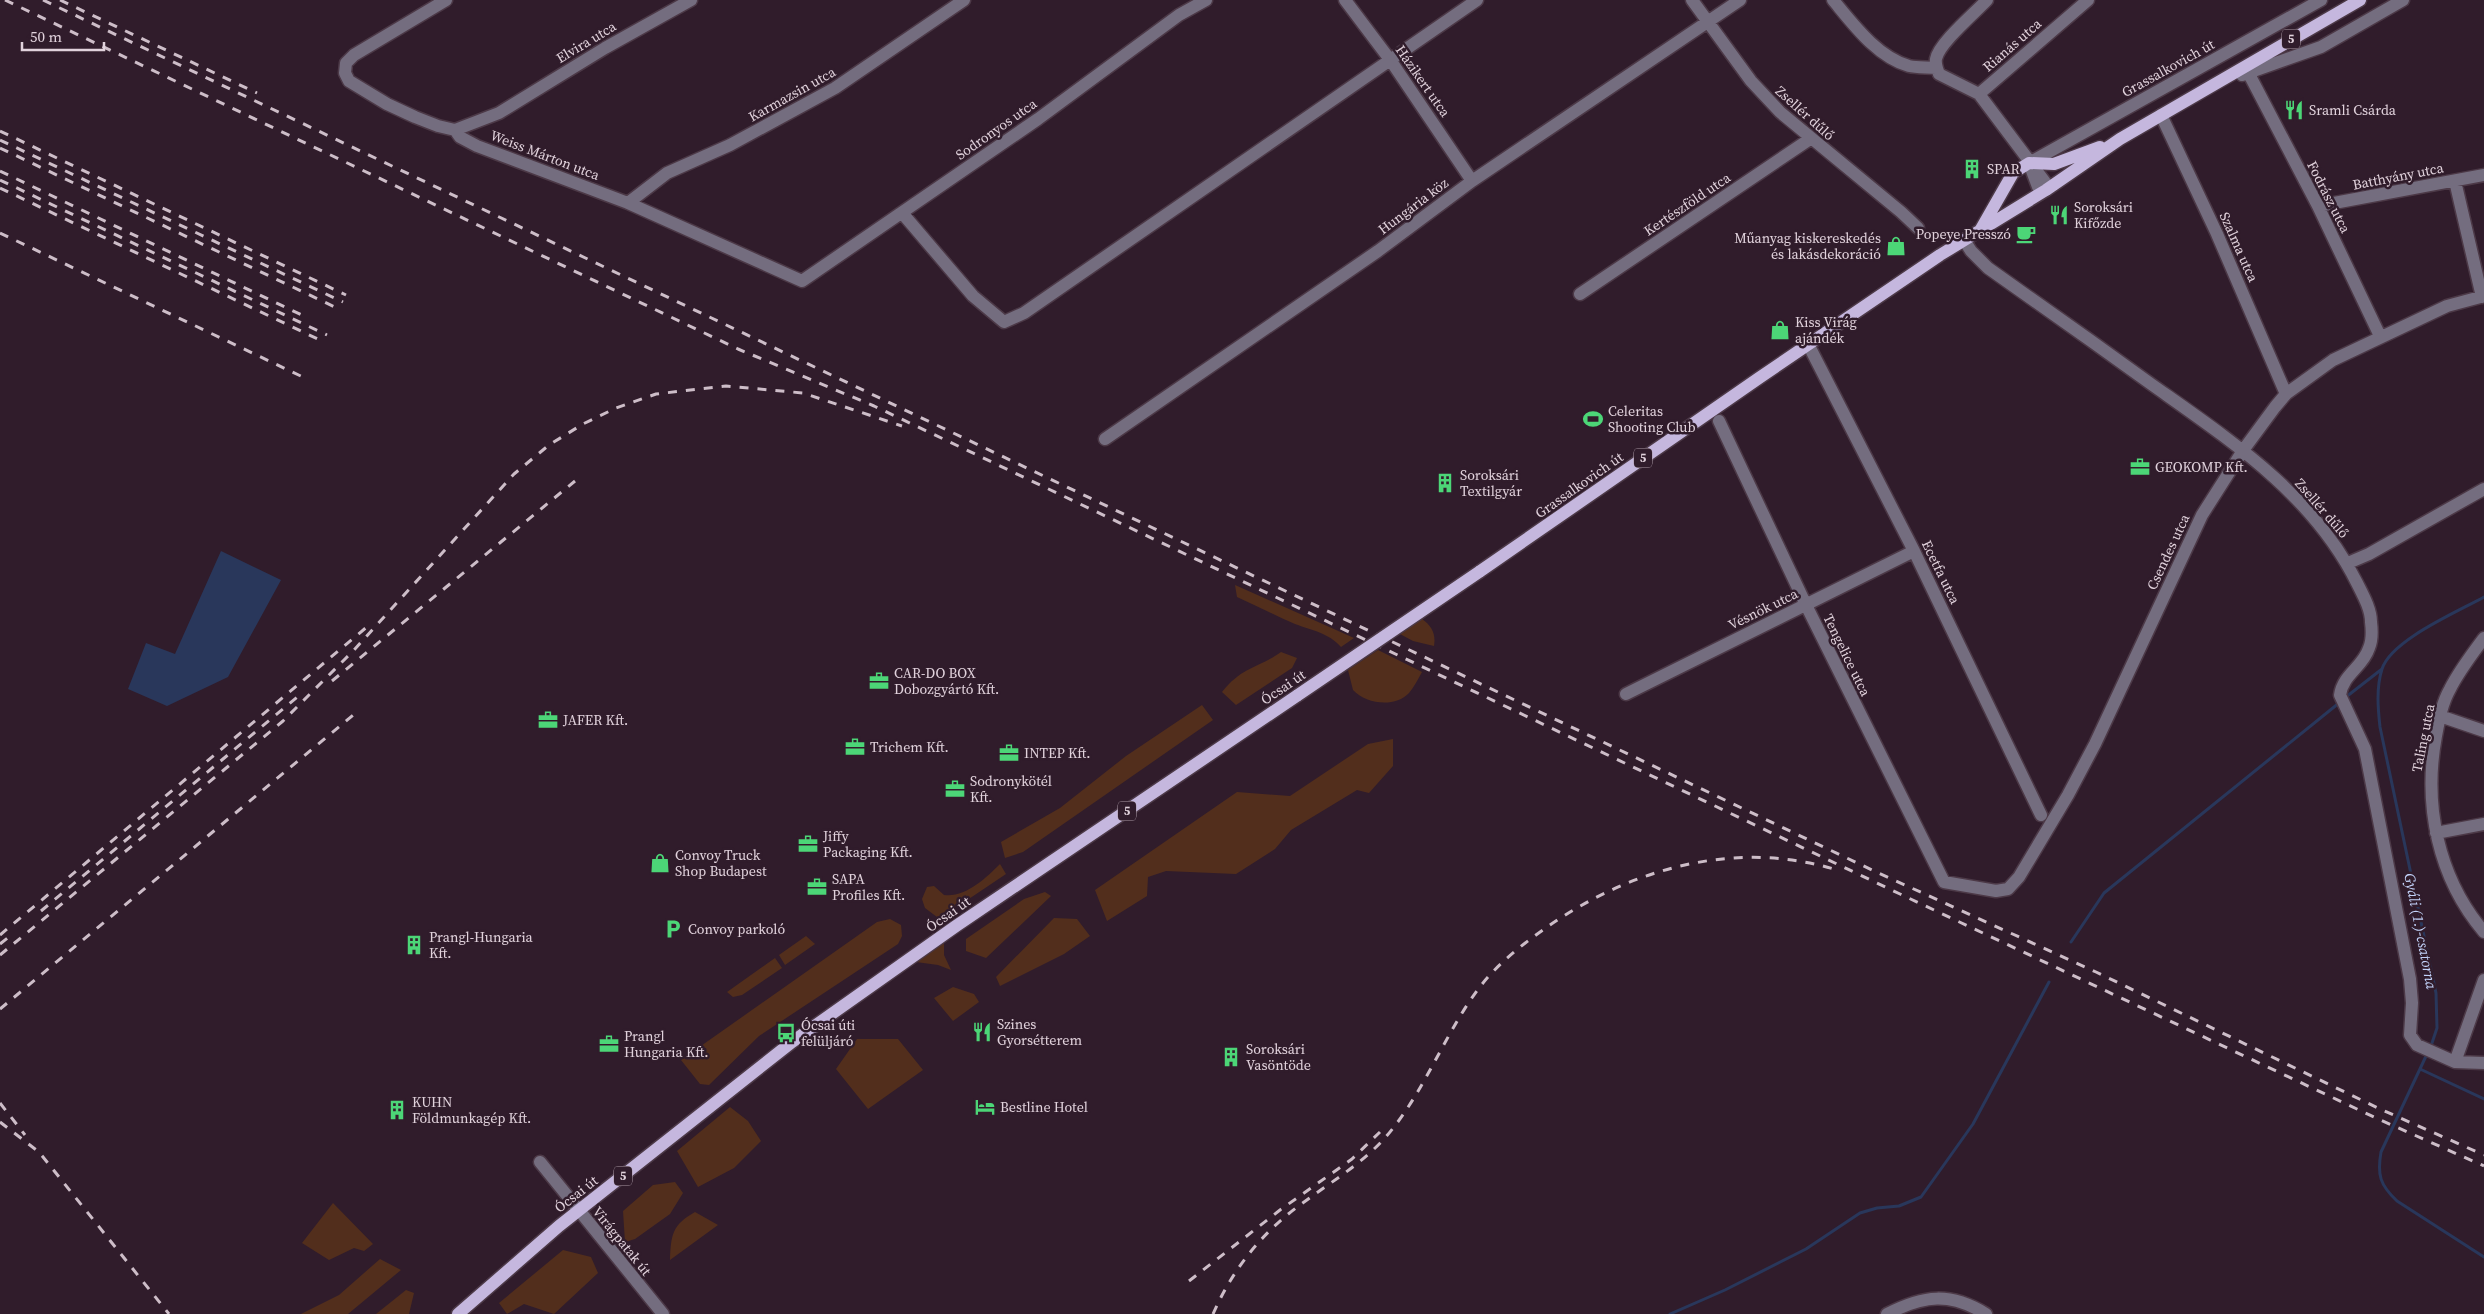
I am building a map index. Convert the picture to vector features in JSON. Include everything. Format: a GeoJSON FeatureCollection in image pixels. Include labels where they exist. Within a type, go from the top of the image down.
{"type":"FeatureCollection","features":[{"type":"Feature","properties":{"kind":"main road","name":"Grassalkovich út"},"geometry":{"type":"LineString","coordinates":[[1479,572],[1808,344],[1964,240],[2046,190],[2120,139],[2360,0]]}},
{"type":"Feature","properties":{"kind":"main road"},"geometry":{"type":"LineString","coordinates":[[1981,229],[2013,173],[2029,163],[2054,164],[2120,139]]}},
{"type":"Feature","properties":{"kind":"main road","name":"Ócsai út"},"geometry":{"type":"LineString","coordinates":[[458,1314],[579,1211],[792,1042],[956,926],[1479,572]]}},
{"type":"Feature","properties":{"kind":"street"},"geometry":{"type":"LineString","coordinates":[[446,0],[354,55],[346,63],[345,73],[349,81],[386,104],[438,126],[455,130]]}},
{"type":"Feature","properties":{"kind":"street","name":"Elvira utca"},"geometry":{"type":"LineString","coordinates":[[455,130],[499,113],[605,48],[691,0]]}},
{"type":"Feature","properties":{"kind":"street","name":"Karmazsin utca"},"geometry":{"type":"LineString","coordinates":[[628,203],[666,174],[730,145],[835,88],[964,0]]}},
{"type":"Feature","properties":{"kind":"street","name":"Sodronyos utca"},"geometry":{"type":"LineString","coordinates":[[802,282],[1038,119],[1179,16],[1206,0]]}},
{"type":"Feature","properties":{"kind":"street","name":"Házikert utca"},"geometry":{"type":"LineString","coordinates":[[1345,0],[1391,61],[1472,181]]}},
{"type":"Feature","properties":{"kind":"street"},"geometry":{"type":"LineString","coordinates":[[903,214],[974,296],[1004,322],[1024,313],[1477,0]]}},
{"type":"Feature","properties":{"kind":"street","name":"Zsellér dűlő"},"geometry":{"type":"LineString","coordinates":[[1692,0],[1751,82],[1780,112],[1918,228]]}},
{"type":"Feature","properties":{"kind":"street","name":"Hungária köz"},"geometry":{"type":"LineString","coordinates":[[1105,439],[1378,251],[1472,181],[1740,0]]}},
{"type":"Feature","properties":{"kind":"street"},"geometry":{"type":"LineString","coordinates":[[1833,0],[1858,29],[1884,53],[1909,66],[1936,68]]}},
{"type":"Feature","properties":{"kind":"street"},"geometry":{"type":"LineString","coordinates":[[1987,0],[1941,48],[1936,58],[1936,68],[1939,74],[1979,94],[2045,182],[2046,190]]}},
{"type":"Feature","properties":{"kind":"street","name":"Rianás utca"},"geometry":{"type":"LineString","coordinates":[[1979,94],[2088,0]]}},
{"type":"Feature","properties":{"kind":"street","name":"Grassalkovich út"},"geometry":{"type":"LineString","coordinates":[[2029,163],[2321,0]]}},
{"type":"Feature","properties":{"kind":"street","name":"Grassalkovich út"},"geometry":{"type":"LineString","coordinates":[[2222,79],[2249,74],[2320,47],[2403,0]]}},
{"type":"Feature","properties":{"kind":"street","name":"Fodrász utca"},"geometry":{"type":"LineString","coordinates":[[2249,74],[2318,206],[2380,336]]}},
{"type":"Feature","properties":{"kind":"street","name":"Szalma utca"},"geometry":{"type":"LineString","coordinates":[[2160,115],[2217,234],[2286,394]]}},
{"type":"Feature","properties":{"kind":"street","name":"Weiss Márton utca"},"geometry":{"type":"LineString","coordinates":[[455,130],[460,137],[477,146],[628,203],[802,282]]}},
{"type":"Feature","properties":{"kind":"street","name":"Kertészföld utca"},"geometry":{"type":"LineString","coordinates":[[1580,294],[1810,139]]}},
{"type":"Feature","properties":{"kind":"street","name":"Batthyány utca"},"geometry":{"type":"LineString","coordinates":[[2318,206],[2484,175]]}},
{"type":"Feature","properties":{"kind":"street"},"geometry":{"type":"LineString","coordinates":[[2455,180],[2483,296]]}},
{"type":"Feature","properties":{"kind":"street","name":"Zsellér dűlő"},"geometry":{"type":"LineString","coordinates":[[1964,240],[1970,251],[1988,268],[2244,449],[2298,498],[2334,541],[2348,563],[2366,600],[2371,620],[2371,638],[2365,657],[2348,675],[2341,686],[2340,695],[2365,749],[2410,979],[2412,1003],[2410,1035],[2417,1044],[2455,1062]]}},
{"type":"Feature","properties":{"kind":"street","name":"Csendes utca"},"geometry":{"type":"LineString","coordinates":[[1964,885],[1996,890],[2008,888],[2018,877],[2063,804],[2095,744],[2202,515],[2244,449],[2286,394],[2332,360],[2380,336],[2447,306],[2483,296]]}},
{"type":"Feature","properties":{"kind":"street","name":"Ecetfa utca"},"geometry":{"type":"LineString","coordinates":[[1808,344],[1914,551],[2041,815]]}},
{"type":"Feature","properties":{"kind":"street","name":"Tengelice utca"},"geometry":{"type":"LineString","coordinates":[[1719,421],[1806,605],[1944,882],[1964,885]]}},
{"type":"Feature","properties":{"kind":"street"},"geometry":{"type":"LineString","coordinates":[[2348,563],[2369,554],[2484,489]]}},
{"type":"Feature","properties":{"kind":"street","name":"Vésnök utca"},"geometry":{"type":"LineString","coordinates":[[1626,694],[1914,551]]}},
{"type":"Feature","properties":{"kind":"street","name":"Taling utca"},"geometry":{"type":"LineString","coordinates":[[2484,638],[2449,689],[2440,716],[2430,766],[2430,798],[2436,833],[2454,887],[2484,932]]}},
{"type":"Feature","properties":{"kind":"street"},"geometry":{"type":"LineString","coordinates":[[2440,716],[2484,731]]}},
{"type":"Feature","properties":{"kind":"street"},"geometry":{"type":"LineString","coordinates":[[2436,833],[2484,824]]}},
{"type":"Feature","properties":{"kind":"street"},"geometry":{"type":"LineString","coordinates":[[2484,980],[2455,1062],[2484,1063]]}},
{"type":"Feature","properties":{"kind":"street","name":"Virágpatak út"},"geometry":{"type":"LineString","coordinates":[[540,1162],[663,1314]]}},
{"type":"Feature","properties":{"kind":"street"},"geometry":{"type":"LineString","coordinates":[[1887,1314],[1908,1303],[1938,1297],[1968,1302],[1986,1314]]}},
{"type":"Feature","properties":{"kind":"shaded area"},"geometry":{"type":"Polygon","coordinates":[[[1235,585],[1354,638],[1341,647],[1325,635],[1295,624],[1237,597],[1235,585]]]}},
{"type":"Feature","properties":{"kind":"shaded area"},"geometry":{"type":"Polygon","coordinates":[[[1422,619],[1432,631],[1434,646],[1413,641],[1400,634],[1422,619]]]}},
{"type":"Feature","properties":{"kind":"shaded area"},"geometry":{"type":"Polygon","coordinates":[[[1378,650],[1422,672],[1409,693],[1403,698],[1389,702],[1373,701],[1353,690],[1348,670],[1378,650]]]}},
{"type":"Feature","properties":{"kind":"shaded area"},"geometry":{"type":"Polygon","coordinates":[[[1281,652],[1297,658],[1292,668],[1236,705],[1222,692],[1244,672],[1281,652]]]}},
{"type":"Feature","properties":{"kind":"shaded area"},"geometry":{"type":"Polygon","coordinates":[[[1202,705],[1213,720],[1023,852],[1005,858],[1001,842],[1060,808],[1126,756],[1202,705]]]}},
{"type":"Feature","properties":{"kind":"shaded area"},"geometry":{"type":"Polygon","coordinates":[[[1393,739],[1393,766],[1369,793],[1357,790],[1291,830],[1275,849],[1236,874],[1166,871],[1148,877],[1147,896],[1107,921],[1095,890],[1237,792],[1290,796],[1368,744],[1393,739]]]}},
{"type":"Feature","properties":{"kind":"shaded area"},"geometry":{"type":"Polygon","coordinates":[[[1000,864],[1006,874],[945,915],[937,917],[925,908],[922,899],[927,887],[934,886],[944,895],[960,893],[982,881],[1000,864]]]}},
{"type":"Feature","properties":{"kind":"shaded area"},"geometry":{"type":"Polygon","coordinates":[[[1045,892],[1051,896],[986,958],[966,951],[966,939],[1024,899],[1045,892]]]}},
{"type":"Feature","properties":{"kind":"shaded area"},"geometry":{"type":"Polygon","coordinates":[[[1054,918],[1077,919],[1090,936],[1064,954],[1000,986],[996,977],[1054,918]]]}},
{"type":"Feature","properties":{"kind":"shaded area"},"geometry":{"type":"Polygon","coordinates":[[[890,919],[901,925],[902,936],[898,944],[759,1036],[709,1085],[700,1084],[681,1060],[877,922],[890,919]]]}},
{"type":"Feature","properties":{"kind":"shaded area"},"geometry":{"type":"Polygon","coordinates":[[[806,936],[815,944],[785,965],[779,955],[806,936]]]}},
{"type":"Feature","properties":{"kind":"shaded area"},"geometry":{"type":"Polygon","coordinates":[[[944,943],[944,955],[951,970],[938,965],[916,962],[944,943]]]}},
{"type":"Feature","properties":{"kind":"shaded area"},"geometry":{"type":"Polygon","coordinates":[[[775,958],[782,968],[742,995],[733,997],[727,992],[775,958]]]}},
{"type":"Feature","properties":{"kind":"shaded area"},"geometry":{"type":"Polygon","coordinates":[[[953,987],[974,994],[979,1002],[953,1021],[934,998],[953,987]]]}},
{"type":"Feature","properties":{"kind":"shaded area"},"geometry":{"type":"Polygon","coordinates":[[[857,1039],[898,1039],[923,1070],[868,1109],[836,1069],[857,1039]]]}},
{"type":"Feature","properties":{"kind":"shaded area"},"geometry":{"type":"Polygon","coordinates":[[[730,1107],[748,1121],[761,1141],[734,1168],[698,1187],[677,1151],[730,1107]]]}},
{"type":"Feature","properties":{"kind":"shaded area"},"geometry":{"type":"Polygon","coordinates":[[[675,1182],[683,1193],[670,1214],[635,1239],[625,1242],[623,1211],[653,1185],[675,1182]]]}},
{"type":"Feature","properties":{"kind":"shaded area"},"geometry":{"type":"Polygon","coordinates":[[[333,1203],[373,1244],[364,1251],[354,1248],[329,1260],[302,1243],[333,1203]]]}},
{"type":"Feature","properties":{"kind":"shaded area"},"geometry":{"type":"Polygon","coordinates":[[[695,1212],[718,1225],[670,1260],[672,1237],[677,1226],[695,1212]]]}},
{"type":"Feature","properties":{"kind":"shaded area"},"geometry":{"type":"Polygon","coordinates":[[[563,1250],[591,1257],[598,1273],[554,1314],[524,1304],[507,1314],[499,1303],[563,1250]]]}},
{"type":"Feature","properties":{"kind":"shaded area"},"geometry":{"type":"Polygon","coordinates":[[[380,1259],[401,1270],[348,1314],[301,1314],[339,1295],[380,1259]]]}},
{"type":"Feature","properties":{"kind":"shaded area"},"geometry":{"type":"Polygon","coordinates":[[[406,1290],[414,1293],[409,1314],[376,1314],[406,1290]]]}},
{"type":"Feature","properties":{"kind":"water"},"geometry":{"type":"Polygon","coordinates":[[[221,551],[281,580],[228,677],[167,706],[128,689],[146,643],[175,654],[221,551]]]}},
{"type":"Feature","properties":{"kind":"waterway","name":"Gyáli (1.)-csatorna"},"geometry":{"type":"LineString","coordinates":[[2430,1049],[2437,1028],[2436,993],[2380,727],[2378,691],[2382,669],[2388,658],[2398,648],[2426,628],[2484,597]]}},
{"type":"Feature","properties":{"kind":"waterway"},"geometry":{"type":"LineString","coordinates":[[2346,697],[2382,669]]}},
{"type":"Feature","properties":{"kind":"waterway"},"geometry":{"type":"LineString","coordinates":[[2071,942],[2104,893],[2339,703]]}},
{"type":"Feature","properties":{"kind":"waterway"},"geometry":{"type":"LineString","coordinates":[[1670,1314],[1725,1290],[1806,1249],[1860,1213],[1877,1208],[1899,1206],[1921,1197],[1973,1124],[2049,982]]}},
{"type":"Feature","properties":{"kind":"waterway","name":"Gyáli (1.)-csatorna"},"geometry":{"type":"LineString","coordinates":[[2427,1054],[2381,1152],[2379,1167],[2381,1179],[2383,1185],[2397,1201],[2484,1257]]}},
{"type":"Feature","properties":{"kind":"waterway"},"geometry":{"type":"LineString","coordinates":[[2420,1069],[2484,1099]]}},
{"type":"Feature","properties":{"kind":"railway"},"geometry":{"type":"LineString","coordinates":[[5,0],[738,349],[874,406],[1900,894],[2376,1118],[2484,1166]]}},
{"type":"Feature","properties":{"kind":"railway"},"geometry":{"type":"LineString","coordinates":[[43,0],[1872,870],[2096,972],[2380,1109],[2484,1155]]}},
{"type":"Feature","properties":{"kind":"railway"},"geometry":{"type":"LineString","coordinates":[[60,0],[257,93]]}},
{"type":"Feature","properties":{"kind":"railway"},"geometry":{"type":"LineString","coordinates":[[0,131],[346,295]]}},
{"type":"Feature","properties":{"kind":"railway"},"geometry":{"type":"LineString","coordinates":[[0,140],[343,302]]}},
{"type":"Feature","properties":{"kind":"railway"},"geometry":{"type":"LineString","coordinates":[[0,148],[339,309]]}},
{"type":"Feature","properties":{"kind":"railway"},"geometry":{"type":"LineString","coordinates":[[0,171],[308,318]]}},
{"type":"Feature","properties":{"kind":"railway"},"geometry":{"type":"LineString","coordinates":[[0,180],[327,335]]}},
{"type":"Feature","properties":{"kind":"railway"},"geometry":{"type":"LineString","coordinates":[[0,188],[324,342]]}},
{"type":"Feature","properties":{"kind":"railway"},"geometry":{"type":"LineString","coordinates":[[0,233],[307,379]]}},
{"type":"Feature","properties":{"kind":"railway"},"geometry":{"type":"LineString","coordinates":[[0,955],[283,721],[354,650],[514,474],[549,445],[583,424],[616,408],[656,394],[726,386],[803,393],[902,426]]}},
{"type":"Feature","properties":{"kind":"railway"},"geometry":{"type":"LineString","coordinates":[[332,681],[575,481]]}},
{"type":"Feature","properties":{"kind":"railway"},"geometry":{"type":"LineString","coordinates":[[0,935],[368,626]]}},
{"type":"Feature","properties":{"kind":"railway"},"geometry":{"type":"LineString","coordinates":[[41,911],[302,693]]}},
{"type":"Feature","properties":{"kind":"railway"},"geometry":{"type":"LineString","coordinates":[[0,1009],[358,711]]}},
{"type":"Feature","properties":{"kind":"railway"},"geometry":{"type":"LineString","coordinates":[[1213,1314],[1238,1269],[1270,1230],[1296,1208],[1353,1167],[1384,1139],[1411,1103],[1466,1006],[1479,988],[1503,962],[1540,932],[1582,905],[1616,888],[1651,874],[1687,864],[1724,859],[1762,858],[1799,861],[1837,870]]}},
{"type":"Feature","properties":{"kind":"railway"},"geometry":{"type":"LineString","coordinates":[[0,944],[14,933]]}},
{"type":"Feature","properties":{"kind":"railway"},"geometry":{"type":"LineString","coordinates":[[0,1103],[25,1135]]}},
{"type":"Feature","properties":{"kind":"railway"},"geometry":{"type":"LineString","coordinates":[[0,1122],[39,1152],[169,1314]]}},
{"type":"Feature","properties":{"kind":"railway"},"geometry":{"type":"LineString","coordinates":[[1189,1281],[1280,1210],[1352,1159],[1380,1132]]}},
{"type":"Feature","properties":{"kind":"place","name":"Sramli Csárda"},"geometry":{"type":"Point","coordinates":[2294,110]}},
{"type":"Feature","properties":{"kind":"place","name":"SPAR"},"geometry":{"type":"Point","coordinates":[1972,169]}},
{"type":"Feature","properties":{"kind":"place","name":"Soroksári Kifőzde"},"geometry":{"type":"Point","coordinates":[2059,215]}},
{"type":"Feature","properties":{"kind":"place","name":"Popeye Presszó"},"geometry":{"type":"Point","coordinates":[2026,234]}},
{"type":"Feature","properties":{"kind":"place","name":"Műanyag kiskereskedés és lakásdekoráció"},"geometry":{"type":"Point","coordinates":[1896,246]}},
{"type":"Feature","properties":{"kind":"place","name":"Kiss Virág ajándék"},"geometry":{"type":"Point","coordinates":[1780,330]}},
{"type":"Feature","properties":{"kind":"place","name":"Celeritas Shooting Club"},"geometry":{"type":"Point","coordinates":[1593,419]}},
{"type":"Feature","properties":{"kind":"place","name":"GEOKOMP Kft."},"geometry":{"type":"Point","coordinates":[2140,467]}},
{"type":"Feature","properties":{"kind":"place","name":"Soroksári Textilgyár"},"geometry":{"type":"Point","coordinates":[1445,483]}},
{"type":"Feature","properties":{"kind":"place","name":"CAR-DO BOX Dobozgyártó Kft."},"geometry":{"type":"Point","coordinates":[879,681]}},
{"type":"Feature","properties":{"kind":"place","name":"JAFER Kft."},"geometry":{"type":"Point","coordinates":[548,720]}},
{"type":"Feature","properties":{"kind":"place","name":"Trichem Kft."},"geometry":{"type":"Point","coordinates":[855,747]}},
{"type":"Feature","properties":{"kind":"place","name":"INTEP Kft."},"geometry":{"type":"Point","coordinates":[1009,753]}},
{"type":"Feature","properties":{"kind":"place","name":"Sodronykötél Kft."},"geometry":{"type":"Point","coordinates":[955,789]}},
{"type":"Feature","properties":{"kind":"place","name":"Jiffy Packaging Kft."},"geometry":{"type":"Point","coordinates":[808,844]}},
{"type":"Feature","properties":{"kind":"place","name":"Convoy Truck Shop Budapest"},"geometry":{"type":"Point","coordinates":[660,863]}},
{"type":"Feature","properties":{"kind":"place","name":"SAPA Profiles Kft."},"geometry":{"type":"Point","coordinates":[817,887]}},
{"type":"Feature","properties":{"kind":"place","name":"Convoy parkoló"},"geometry":{"type":"Point","coordinates":[673,929]}},
{"type":"Feature","properties":{"kind":"place","name":"Prangl-Hungaria Kft."},"geometry":{"type":"Point","coordinates":[414,945]}},
{"type":"Feature","properties":{"kind":"place","name":"Szines Gyorsétterem"},"geometry":{"type":"Point","coordinates":[982,1032]}},
{"type":"Feature","properties":{"kind":"place","name":"Ócsai úti felüljáró"},"geometry":{"type":"Point","coordinates":[786,1033]}},
{"type":"Feature","properties":{"kind":"place","name":"Prangl Hungaria Kft."},"geometry":{"type":"Point","coordinates":[609,1044]}},
{"type":"Feature","properties":{"kind":"place","name":"Soroksári Vasöntöde"},"geometry":{"type":"Point","coordinates":[1231,1057]}},
{"type":"Feature","properties":{"kind":"place","name":"Bestline Hotel"},"geometry":{"type":"Point","coordinates":[985,1107]}},
{"type":"Feature","properties":{"kind":"place","name":"KUHN Földmunkagép Kft."},"geometry":{"type":"Point","coordinates":[397,1110]}}]}
